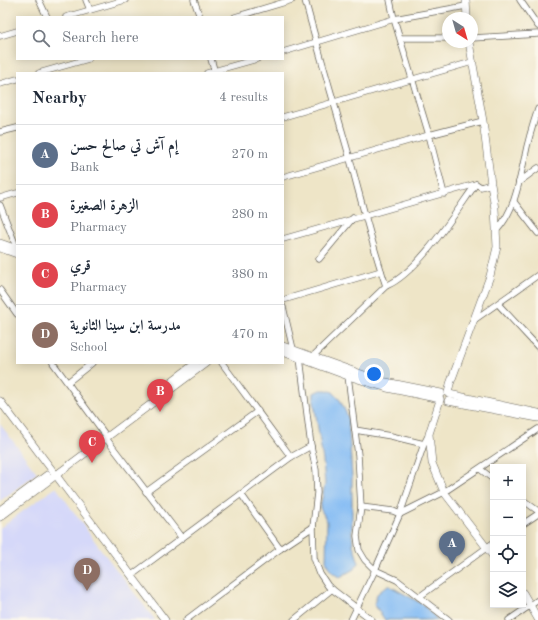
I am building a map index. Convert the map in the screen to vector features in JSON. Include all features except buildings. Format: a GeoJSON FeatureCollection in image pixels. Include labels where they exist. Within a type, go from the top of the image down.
{"type":"FeatureCollection","features":[{"type":"Feature","properties":{"kind":"street"},"geometry":{"type":"LineString","coordinates":[[39,0],[47,16]]}},
{"type":"Feature","properties":{"kind":"street"},"geometry":{"type":"LineString","coordinates":[[86,0],[90,10]]}},
{"type":"Feature","properties":{"kind":"street"},"geometry":{"type":"LineString","coordinates":[[69,16],[125,0]]}},
{"type":"Feature","properties":{"kind":"street"},"geometry":{"type":"LineString","coordinates":[[194,0],[200,16]]}},
{"type":"Feature","properties":{"kind":"street"},"geometry":{"type":"LineString","coordinates":[[237,16],[292,0]]}},
{"type":"Feature","properties":{"kind":"street"},"geometry":{"type":"LineString","coordinates":[[305,0],[350,158],[364,215],[386,286]]}},
{"type":"Feature","properties":{"kind":"street"},"geometry":{"type":"LineString","coordinates":[[390,0],[394,19],[401,38],[429,135],[444,194]]}},
{"type":"Feature","properties":{"kind":"street"},"geometry":{"type":"LineString","coordinates":[[520,0],[538,26]]}},
{"type":"Feature","properties":{"kind":"street"},"geometry":{"type":"LineString","coordinates":[[284,52],[394,19],[466,3]]}},
{"type":"Feature","properties":{"kind":"street"},"geometry":{"type":"LineString","coordinates":[[0,36],[16,31]]}},
{"type":"Feature","properties":{"kind":"street"},"geometry":{"type":"LineString","coordinates":[[478,38],[538,34]]}},
{"type":"Feature","properties":{"kind":"street"},"geometry":{"type":"LineString","coordinates":[[401,38],[442,38]]}},
{"type":"Feature","properties":{"kind":"street"},"geometry":{"type":"LineString","coordinates":[[351,620],[400,514],[424,444],[450,384],[474,320],[497,247],[495,209],[483,121],[470,48]]}},
{"type":"Feature","properties":{"kind":"street"},"geometry":{"type":"LineString","coordinates":[[42,72],[84,60]]}},
{"type":"Feature","properties":{"kind":"street"},"geometry":{"type":"LineString","coordinates":[[211,60],[215,72],[254,60]]}},
{"type":"Feature","properties":{"kind":"street"},"geometry":{"type":"LineString","coordinates":[[284,117],[472,62]]}},
{"type":"Feature","properties":{"kind":"street"},"geometry":{"type":"LineString","coordinates":[[0,84],[16,79]]}},
{"type":"Feature","properties":{"kind":"street"},"geometry":{"type":"LineString","coordinates":[[497,230],[509,214],[514,202],[538,109]]}},
{"type":"Feature","properties":{"kind":"street"},"geometry":{"type":"LineString","coordinates":[[284,177],[483,121]]}},
{"type":"Feature","properties":{"kind":"street"},"geometry":{"type":"LineString","coordinates":[[0,132],[16,128]]}},
{"type":"Feature","properties":{"kind":"street"},"geometry":{"type":"LineString","coordinates":[[519,182],[538,168]]}},
{"type":"Feature","properties":{"kind":"street"},"geometry":{"type":"LineString","coordinates":[[284,239],[476,184],[481,187],[491,184]]}},
{"type":"Feature","properties":{"kind":"street"},"geometry":{"type":"LineString","coordinates":[[312,357],[386,286],[394,282],[417,263],[476,184]]}},
{"type":"Feature","properties":{"kind":"street"},"geometry":{"type":"LineString","coordinates":[[0,198],[16,193]]}},
{"type":"Feature","properties":{"kind":"street"},"geometry":{"type":"LineString","coordinates":[[514,202],[538,233]]}},
{"type":"Feature","properties":{"kind":"street"},"geometry":{"type":"LineString","coordinates":[[0,206],[16,246]]}},
{"type":"Feature","properties":{"kind":"street"},"geometry":{"type":"LineString","coordinates":[[319,259],[353,218]]}},
{"type":"Feature","properties":{"kind":"street"},"geometry":{"type":"LineString","coordinates":[[0,243],[16,249]]}},
{"type":"Feature","properties":{"kind":"street"},"geometry":{"type":"LineString","coordinates":[[0,248],[16,254]]}},
{"type":"Feature","properties":{"kind":"street"},"geometry":{"type":"LineString","coordinates":[[284,300],[381,271]]}},
{"type":"Feature","properties":{"kind":"street"},"geometry":{"type":"LineString","coordinates":[[474,320],[538,275]]}},
{"type":"Feature","properties":{"kind":"street"},"geometry":{"type":"LineString","coordinates":[[0,290],[16,313]]}},
{"type":"Feature","properties":{"kind":"street"},"geometry":{"type":"LineString","coordinates":[[498,304],[538,347]]}},
{"type":"Feature","properties":{"kind":"street"},"geometry":{"type":"LineString","coordinates":[[284,311],[293,349]]}},
{"type":"Feature","properties":{"kind":"street"},"geometry":{"type":"LineString","coordinates":[[284,346],[381,381],[538,418]]}},
{"type":"Feature","properties":{"kind":"street"},"geometry":{"type":"LineString","coordinates":[[284,352],[348,376],[387,388],[538,413]]}},
{"type":"Feature","properties":{"kind":"street"},"geometry":{"type":"LineString","coordinates":[[300,358],[311,446],[316,470],[317,493],[313,527],[314,558],[320,574],[328,586],[372,620]]}},
{"type":"Feature","properties":{"kind":"street"},"geometry":{"type":"LineString","coordinates":[[55,364],[146,492],[181,538]]}},
{"type":"Feature","properties":{"kind":"street"},"geometry":{"type":"LineString","coordinates":[[68,382],[91,364]]}},
{"type":"Feature","properties":{"kind":"street"},"geometry":{"type":"LineString","coordinates":[[105,435],[195,364]]}},
{"type":"Feature","properties":{"kind":"street"},"geometry":{"type":"LineString","coordinates":[[0,510],[205,364]]}},
{"type":"Feature","properties":{"kind":"street"},"geometry":{"type":"LineString","coordinates":[[223,364],[291,457]]}},
{"type":"Feature","properties":{"kind":"street"},"geometry":{"type":"LineString","coordinates":[[348,376],[358,454],[361,507],[357,536],[359,550],[365,560],[375,570],[397,580],[449,620]]}},
{"type":"Feature","properties":{"kind":"street"},"geometry":{"type":"LineString","coordinates":[[0,401],[55,472],[165,620]]}},
{"type":"Feature","properties":{"kind":"street"},"geometry":{"type":"LineString","coordinates":[[146,492],[258,411]]}},
{"type":"Feature","properties":{"kind":"street"},"geometry":{"type":"LineString","coordinates":[[361,507],[393,511],[400,514],[444,492],[538,429]]}},
{"type":"Feature","properties":{"kind":"street"},"geometry":{"type":"LineString","coordinates":[[355,430],[391,436],[424,444]]}},
{"type":"Feature","properties":{"kind":"street"},"geometry":{"type":"LineString","coordinates":[[429,434],[432,463],[444,492],[490,553]]}},
{"type":"Feature","properties":{"kind":"street"},"geometry":{"type":"LineString","coordinates":[[132,575],[291,457],[311,446]]}},
{"type":"Feature","properties":{"kind":"street"},"geometry":{"type":"LineString","coordinates":[[480,469],[490,477]]}},
{"type":"Feature","properties":{"kind":"street"},"geometry":{"type":"LineString","coordinates":[[0,517],[55,472]]}},
{"type":"Feature","properties":{"kind":"street"},"geometry":{"type":"LineString","coordinates":[[241,494],[280,549]]}},
{"type":"Feature","properties":{"kind":"street"},"geometry":{"type":"LineString","coordinates":[[526,502],[538,511]]}},
{"type":"Feature","properties":{"kind":"street"},"geometry":{"type":"LineString","coordinates":[[526,522],[538,514]]}},
{"type":"Feature","properties":{"kind":"street"},"geometry":{"type":"LineString","coordinates":[[186,620],[280,549],[313,527]]}},
{"type":"Feature","properties":{"kind":"street"},"geometry":{"type":"LineString","coordinates":[[419,597],[490,545]]}},
{"type":"Feature","properties":{"kind":"street"},"geometry":{"type":"LineString","coordinates":[[294,620],[332,589]]}},
{"type":"Feature","properties":{"kind":"street"},"geometry":{"type":"LineString","coordinates":[[526,598],[538,619]]}},
{"type":"Feature","properties":{"kind":"street"},"geometry":{"type":"LineString","coordinates":[[509,620],[538,600]]}},
{"type":"Feature","properties":{"kind":"shaded area"},"geometry":{"type":"Polygon","coordinates":[[[0,424],[37,473],[0,501],[0,424]]]}},
{"type":"Feature","properties":{"kind":"shaded area"},"geometry":{"type":"Polygon","coordinates":[[[56,487],[99,547],[155,620],[0,620],[0,528],[56,487]]]}},
{"type":"Feature","properties":{"kind":"water"},"geometry":{"type":"Polygon","coordinates":[[[320,390],[333,392],[340,400],[348,417],[352,477],[352,533],[353,545],[359,563],[354,569],[340,577],[331,571],[326,561],[327,521],[320,508],[325,484],[314,393],[320,390]]]}},
{"type":"Feature","properties":{"kind":"water"},"geometry":{"type":"Polygon","coordinates":[[[388,585],[422,604],[438,620],[385,620],[374,604],[377,594],[388,585]]]}},
{"type":"Feature","properties":{"kind":"place","name":"الزهرة الصغيرة"},"geometry":{"type":"Point","coordinates":[160,412]}},
{"type":"Feature","properties":{"kind":"place","name":"قري"},"geometry":{"type":"Point","coordinates":[92,463]}},
{"type":"Feature","properties":{"kind":"place","name":"إم آش تي صالح حسن"},"geometry":{"type":"Point","coordinates":[452,564]}},
{"type":"Feature","properties":{"kind":"place","name":"مدرسة ابن سينا الثانوية"},"geometry":{"type":"Point","coordinates":[87,591]}}]}
